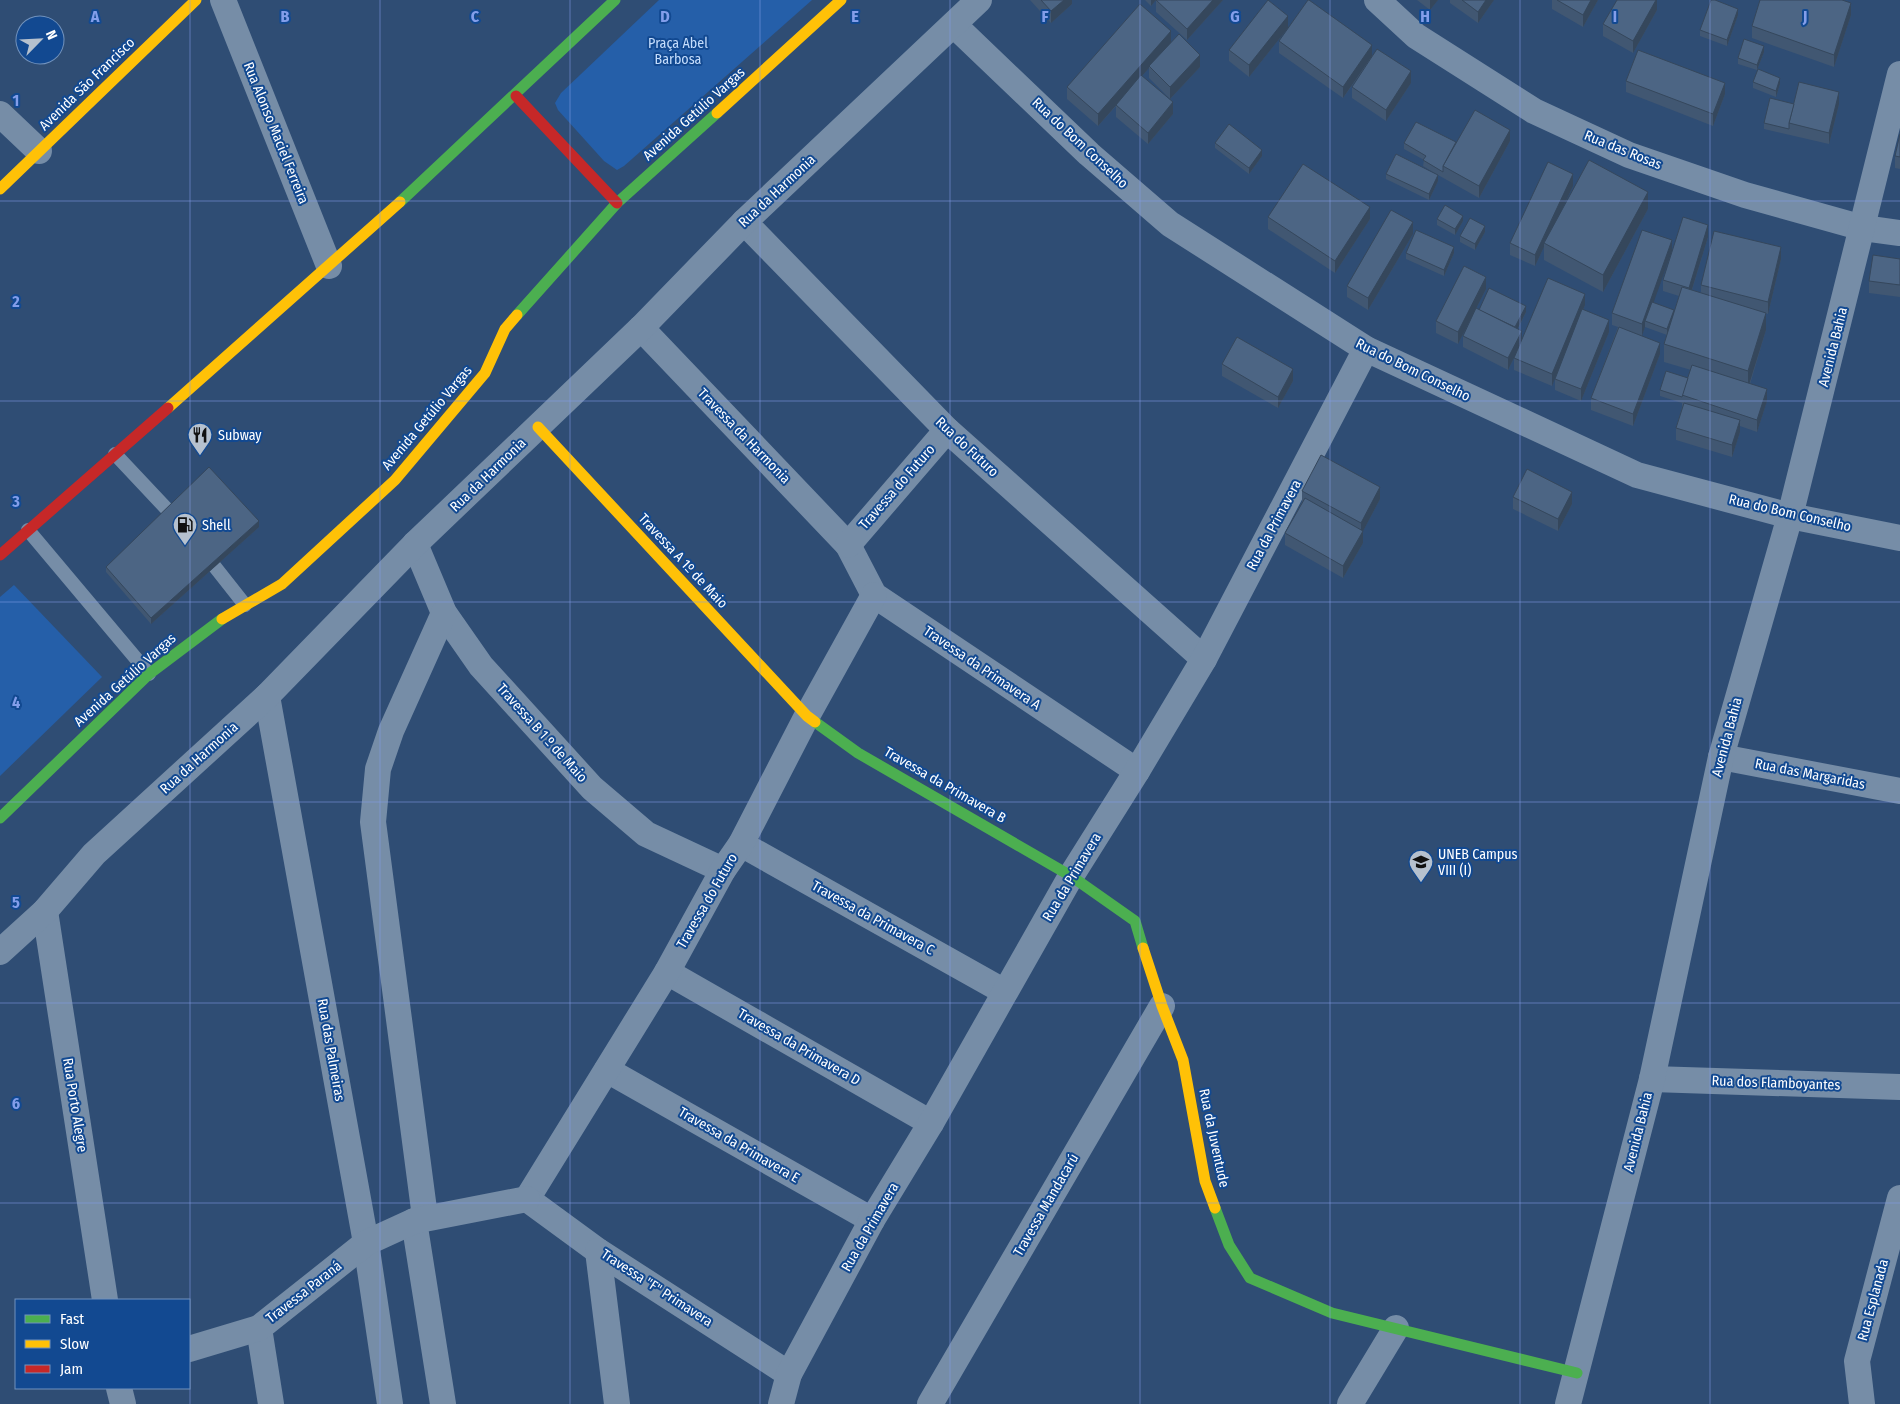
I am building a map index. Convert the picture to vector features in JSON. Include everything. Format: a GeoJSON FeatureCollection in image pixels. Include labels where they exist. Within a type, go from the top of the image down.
{"type":"FeatureCollection","features":[{"type":"Feature","properties":{"kind":"street","name":"Avenida São Francisco"},"geometry":{"type":"LineString","coordinates":[[0,189],[196,0]]}},
{"type":"Feature","properties":{"kind":"street","name":"Rua Alonso Maciel Ferreira"},"geometry":{"type":"LineString","coordinates":[[223,0],[329,266]]}},
{"type":"Feature","properties":{"kind":"street"},"geometry":{"type":"LineString","coordinates":[[0,555],[329,266],[516,96],[615,0]]}},
{"type":"Feature","properties":{"kind":"street","name":"Avenida Getúlio Vargas"},"geometry":{"type":"LineString","coordinates":[[0,818],[149,674],[210,626],[282,584],[395,480],[485,373],[505,328],[617,203],[841,0]]}},
{"type":"Feature","properties":{"kind":"street","name":"Rua da Harmonia"},"geometry":{"type":"LineString","coordinates":[[0,952],[44,910],[94,854],[267,696],[415,544],[640,328],[744,222],[979,0]]}},
{"type":"Feature","properties":{"kind":"street","name":"Rua das Rosas"},"geometry":{"type":"LineString","coordinates":[[1377,0],[1416,36],[1534,111],[1629,155],[1744,195],[1863,228],[1900,233]]}},
{"type":"Feature","properties":{"kind":"street","name":"Rua do Bom Conselho"},"geometry":{"type":"LineString","coordinates":[[954,24],[1089,154],[1170,224],[1366,349],[1637,475],[1790,516],[1900,538]]}},
{"type":"Feature","properties":{"kind":"street","name":"Avenida Bahia"},"geometry":{"type":"LineString","coordinates":[[1568,1404],[1652,1079],[1721,757],[1790,516],[1900,74]]}},
{"type":"Feature","properties":{"kind":"street"},"geometry":{"type":"LineString","coordinates":[[516,96],[617,203]]}},
{"type":"Feature","properties":{"kind":"street"},"geometry":{"type":"LineString","coordinates":[[0,114],[39,151]]}},
{"type":"Feature","properties":{"kind":"street","name":"Rua do Futuro"},"geometry":{"type":"LineString","coordinates":[[744,222],[947,430],[1204,659]]}},
{"type":"Feature","properties":{"kind":"street","name":"Travessa da Harmonia"},"geometry":{"type":"LineString","coordinates":[[640,328],[848,545]]}},
{"type":"Feature","properties":{"kind":"street","name":"Rua da Primavera"},"geometry":{"type":"LineString","coordinates":[[781,1404],[789,1374],[872,1220],[931,1123],[1071,876],[1204,659],[1366,349]]}},
{"type":"Feature","properties":{"kind":"street","name":"Travessa A 1º de Maio"},"geometry":{"type":"LineString","coordinates":[[538,427],[807,716]]}},
{"type":"Feature","properties":{"kind":"street","name":"Travessa do Futuro"},"geometry":{"type":"LineString","coordinates":[[848,545],[947,430]]}},
{"type":"Feature","properties":{"kind":"street","name":"Travessa B 1 º de Maio"},"geometry":{"type":"LineString","coordinates":[[415,544],[444,613],[481,666],[592,788],[646,834],[723,870]]}},
{"type":"Feature","properties":{"kind":"street","name":"Travessa da Primavera A"},"geometry":{"type":"LineString","coordinates":[[848,545],[874,595],[1137,771]]}},
{"type":"Feature","properties":{"kind":"street","name":"Travessa do Futuro"},"geometry":{"type":"LineString","coordinates":[[527,1199],[667,972],[723,870],[741,844],[807,716],[874,595]]}},
{"type":"Feature","properties":{"kind":"street"},"geometry":{"type":"LineString","coordinates":[[443,1404],[373,822],[378,768],[392,731],[444,613]]}},
{"type":"Feature","properties":{"kind":"street","name":"Rua das Palmeiras"},"geometry":{"type":"LineString","coordinates":[[267,696],[366,1243],[390,1404]]}},
{"type":"Feature","properties":{"kind":"street","name":"Travessa da Primavera B"},"geometry":{"type":"LineString","coordinates":[[807,716],[858,753],[1071,876]]}},
{"type":"Feature","properties":{"kind":"street","name":"Rua das Margaridas"},"geometry":{"type":"LineString","coordinates":[[1721,757],[1900,791]]}},
{"type":"Feature","properties":{"kind":"street","name":"Travessa da Primavera C"},"geometry":{"type":"LineString","coordinates":[[741,844],[1005,992]]}},
{"type":"Feature","properties":{"kind":"street","name":"Rua da Juventude"},"geometry":{"type":"LineString","coordinates":[[1071,876],[1135,921],[1162,1006],[1183,1060],[1205,1181],[1229,1244],[1250,1278],[1332,1312],[1577,1373]]}},
{"type":"Feature","properties":{"kind":"street","name":"Rua Porto Alegre"},"geometry":{"type":"LineString","coordinates":[[44,910],[105,1299]]}},
{"type":"Feature","properties":{"kind":"street","name":"Travessa da Primavera D"},"geometry":{"type":"LineString","coordinates":[[667,972],[931,1123]]}},
{"type":"Feature","properties":{"kind":"street","name":"Travessa Mandacarú"},"geometry":{"type":"LineString","coordinates":[[930,1404],[1162,1006]]}},
{"type":"Feature","properties":{"kind":"street","name":"Travessa da Primavera E"},"geometry":{"type":"LineString","coordinates":[[607,1070],[872,1220]]}},
{"type":"Feature","properties":{"kind":"street","name":"Rua dos Flamboyantes"},"geometry":{"type":"LineString","coordinates":[[1652,1079],[1900,1088]]}},
{"type":"Feature","properties":{"kind":"street","name":"Rua Esplanada"},"geometry":{"type":"LineString","coordinates":[[1862,1404],[1857,1361],[1900,1198]]}},
{"type":"Feature","properties":{"kind":"street"},"geometry":{"type":"LineString","coordinates":[[420,1219],[527,1199]]}},
{"type":"Feature","properties":{"kind":"street","name":"Travessa \"F\" Primavera"},"geometry":{"type":"LineString","coordinates":[[527,1199],[598,1251],[789,1374]]}},
{"type":"Feature","properties":{"kind":"street","name":"Travessa Paraná"},"geometry":{"type":"LineString","coordinates":[[190,1349],[259,1328],[366,1243],[420,1219]]}},
{"type":"Feature","properties":{"kind":"street"},"geometry":{"type":"LineString","coordinates":[[598,1251],[616,1404]]}},
{"type":"Feature","properties":{"kind":"street"},"geometry":{"type":"LineString","coordinates":[[259,1328],[271,1404]]}},
{"type":"Feature","properties":{"kind":"street"},"geometry":{"type":"LineString","coordinates":[[1350,1404],[1396,1328]]}},
{"type":"Feature","properties":{"kind":"street"},"geometry":{"type":"LineString","coordinates":[[119,1389],[123,1404]]}},
{"type":"Feature","properties":{"kind":"lane"},"geometry":{"type":"LineString","coordinates":[[115,454],[186,532]]}},
{"type":"Feature","properties":{"kind":"lane"},"geometry":{"type":"LineString","coordinates":[[28,530],[149,674]]}},
{"type":"Feature","properties":{"kind":"lane"},"geometry":{"type":"LineString","coordinates":[[198,545],[245,605]]}},
{"type":"Feature","properties":{"kind":"green space","name":"Praça Abel Barbosa"},"geometry":{"type":"Polygon","coordinates":[[[659,0],[812,0],[624,166],[617,170],[604,161],[558,110],[555,103],[561,93],[659,0]]]}},
{"type":"Feature","properties":{"kind":"green space"},"geometry":{"type":"Polygon","coordinates":[[[14,585],[102,677],[0,776],[0,597],[14,585]]]}},
{"type":"Feature","properties":{"kind":"building"},"geometry":{"type":"Polygon","coordinates":[[[1041,0],[1064,0],[1051,11],[1041,0]]]}},
{"type":"Feature","properties":{"kind":"building"},"geometry":{"type":"Polygon","coordinates":[[[1156,0],[1213,0],[1187,29],[1156,0]]]}},
{"type":"Feature","properties":{"kind":"building"},"geometry":{"type":"Polygon","coordinates":[[[1268,0],[1288,16],[1249,65],[1229,50],[1268,0]]]}},
{"type":"Feature","properties":{"kind":"building"},"geometry":{"type":"Polygon","coordinates":[[[1308,0],[1372,45],[1343,87],[1279,41],[1308,0]]]}},
{"type":"Feature","properties":{"kind":"building"},"geometry":{"type":"Polygon","coordinates":[[[1462,0],[1486,0],[1478,12],[1462,0]]]}},
{"type":"Feature","properties":{"kind":"building"},"geometry":{"type":"Polygon","coordinates":[[[1557,0],[1591,0],[1583,15],[1557,0]]]}},
{"type":"Feature","properties":{"kind":"building"},"geometry":{"type":"Polygon","coordinates":[[[1617,0],[1656,0],[1633,41],[1603,24],[1617,0]]]}},
{"type":"Feature","properties":{"kind":"building"},"geometry":{"type":"Polygon","coordinates":[[[1711,0],[1738,9],[1727,40],[1700,30],[1711,0]]]}},
{"type":"Feature","properties":{"kind":"building"},"geometry":{"type":"Polygon","coordinates":[[[1760,0],[1842,0],[1851,3],[1834,55],[1752,26],[1760,0]]]}},
{"type":"Feature","properties":{"kind":"building"},"geometry":{"type":"Polygon","coordinates":[[[1140,4],[1171,31],[1098,114],[1067,87],[1140,4]]]}},
{"type":"Feature","properties":{"kind":"building"},"geometry":{"type":"Polygon","coordinates":[[[1179,34],[1200,55],[1170,87],[1149,66],[1179,34]]]}},
{"type":"Feature","properties":{"kind":"building"},"geometry":{"type":"Polygon","coordinates":[[[1744,39],[1764,46],[1757,65],[1738,58],[1744,39]]]}},
{"type":"Feature","properties":{"kind":"building"},"geometry":{"type":"Polygon","coordinates":[[[1377,49],[1411,71],[1386,110],[1352,87],[1377,49]]]}},
{"type":"Feature","properties":{"kind":"building"},"geometry":{"type":"Polygon","coordinates":[[[1638,50],[1725,83],[1713,114],[1626,81],[1638,50]]]}},
{"type":"Feature","properties":{"kind":"building"},"geometry":{"type":"Polygon","coordinates":[[[1758,69],[1780,78],[1776,91],[1753,82],[1758,69]]]}},
{"type":"Feature","properties":{"kind":"building"},"geometry":{"type":"Polygon","coordinates":[[[1141,75],[1173,102],[1148,133],[1116,105],[1141,75]]]}},
{"type":"Feature","properties":{"kind":"building"},"geometry":{"type":"Polygon","coordinates":[[[1799,82],[1839,92],[1829,133],[1789,123],[1799,82]]]}},
{"type":"Feature","properties":{"kind":"building"},"geometry":{"type":"Polygon","coordinates":[[[1770,98],[1794,104],[1789,129],[1764,123],[1770,98]]]}},
{"type":"Feature","properties":{"kind":"building"},"geometry":{"type":"Polygon","coordinates":[[[1475,110],[1510,130],[1479,186],[1443,166],[1475,110]]]}},
{"type":"Feature","properties":{"kind":"building"},"geometry":{"type":"Polygon","coordinates":[[[1416,122],[1456,142],[1443,166],[1443,172],[1423,160],[1426,156],[1404,143],[1416,122]]]}},
{"type":"Feature","properties":{"kind":"building"},"geometry":{"type":"Polygon","coordinates":[[[1229,124],[1262,150],[1249,168],[1215,143],[1229,124]]]}},
{"type":"Feature","properties":{"kind":"building"},"geometry":{"type":"Polygon","coordinates":[[[1900,134],[1900,157],[1895,156],[1900,134]]]}},
{"type":"Feature","properties":{"kind":"building"},"geometry":{"type":"Polygon","coordinates":[[[1396,154],[1438,175],[1429,194],[1386,174],[1396,154]]]}},
{"type":"Feature","properties":{"kind":"building"},"geometry":{"type":"Polygon","coordinates":[[[1589,160],[1648,192],[1603,275],[1544,243],[1589,160]]]}},
{"type":"Feature","properties":{"kind":"building"},"geometry":{"type":"Polygon","coordinates":[[[1548,162],[1573,174],[1535,255],[1510,243],[1548,162]]]}},
{"type":"Feature","properties":{"kind":"building"},"geometry":{"type":"Polygon","coordinates":[[[1303,164],[1370,207],[1335,261],[1268,217],[1303,164]]]}},
{"type":"Feature","properties":{"kind":"building"},"geometry":{"type":"Polygon","coordinates":[[[1445,205],[1463,216],[1455,229],[1437,219],[1445,205]]]}},
{"type":"Feature","properties":{"kind":"building"},"geometry":{"type":"Polygon","coordinates":[[[1391,210],[1413,222],[1368,298],[1347,286],[1391,210]]]}},
{"type":"Feature","properties":{"kind":"building"},"geometry":{"type":"Polygon","coordinates":[[[1683,217],[1708,225],[1689,288],[1663,280],[1683,217]]]}},
{"type":"Feature","properties":{"kind":"building"},"geometry":{"type":"Polygon","coordinates":[[[1470,218],[1485,226],[1475,244],[1460,236],[1470,218]]]}},
{"type":"Feature","properties":{"kind":"building"},"geometry":{"type":"Polygon","coordinates":[[[1416,230],[1454,247],[1444,270],[1406,253],[1416,230]]]}},
{"type":"Feature","properties":{"kind":"building"},"geometry":{"type":"Polygon","coordinates":[[[1642,230],[1672,240],[1642,324],[1612,313],[1642,230]]]}},
{"type":"Feature","properties":{"kind":"building"},"geometry":{"type":"Polygon","coordinates":[[[1714,231],[1781,247],[1768,302],[1701,285],[1714,231]]]}},
{"type":"Feature","properties":{"kind":"building"},"geometry":{"type":"Polygon","coordinates":[[[1873,255],[1900,259],[1900,285],[1869,281],[1873,255]]]}},
{"type":"Feature","properties":{"kind":"building"},"geometry":{"type":"Polygon","coordinates":[[[1464,266],[1486,277],[1458,332],[1436,321],[1464,266]]]}},
{"type":"Feature","properties":{"kind":"building"},"geometry":{"type":"Polygon","coordinates":[[[1548,278],[1585,294],[1552,374],[1514,358],[1548,278]]]}},
{"type":"Feature","properties":{"kind":"building"},"geometry":{"type":"Polygon","coordinates":[[[1682,287],[1766,313],[1748,371],[1664,344],[1682,287]]]}},
{"type":"Feature","properties":{"kind":"building"},"geometry":{"type":"Polygon","coordinates":[[[1489,288],[1526,306],[1515,327],[1479,310],[1489,288]]]}},
{"type":"Feature","properties":{"kind":"building"},"geometry":{"type":"Polygon","coordinates":[[[1652,302],[1674,310],[1667,329],[1645,321],[1652,302]]]}},
{"type":"Feature","properties":{"kind":"building"},"geometry":{"type":"Polygon","coordinates":[[[1476,308],[1522,331],[1508,358],[1463,336],[1476,308]]]}},
{"type":"Feature","properties":{"kind":"building"},"geometry":{"type":"Polygon","coordinates":[[[1582,309],[1609,320],[1581,389],[1555,379],[1582,309]]]}},
{"type":"Feature","properties":{"kind":"building"},"geometry":{"type":"Polygon","coordinates":[[[1619,327],[1660,343],[1633,414],[1591,398],[1619,327]]]}},
{"type":"Feature","properties":{"kind":"building"},"geometry":{"type":"Polygon","coordinates":[[[1237,337],[1293,369],[1278,397],[1222,364],[1237,337]]]}},
{"type":"Feature","properties":{"kind":"building"},"geometry":{"type":"Polygon","coordinates":[[[1692,365],[1767,389],[1757,420],[1682,395],[1692,365]]]}},
{"type":"Feature","properties":{"kind":"building"},"geometry":{"type":"Polygon","coordinates":[[[1666,371],[1688,378],[1682,397],[1660,390],[1666,371]]]}},
{"type":"Feature","properties":{"kind":"building"},"geometry":{"type":"Polygon","coordinates":[[[1684,403],[1740,420],[1732,445],[1676,428],[1684,403]]]}},
{"type":"Feature","properties":{"kind":"building"},"geometry":{"type":"Polygon","coordinates":[[[1321,455],[1380,487],[1361,523],[1302,491],[1321,455]]]}},
{"type":"Feature","properties":{"kind":"building","name":"Shell"},"geometry":{"type":"Polygon","coordinates":[[[209,467],[259,521],[151,618],[106,567],[209,467]]]}},
{"type":"Feature","properties":{"kind":"building"},"geometry":{"type":"Polygon","coordinates":[[[1527,469],[1572,492],[1558,519],[1513,497],[1527,469]]]}},
{"type":"Feature","properties":{"kind":"building"},"geometry":{"type":"Polygon","coordinates":[[[1305,498],[1363,531],[1343,566],[1285,533],[1305,498]]]}},
{"type":"Feature","properties":{"kind":"traffic: fast"},"geometry":{"type":"LineString","coordinates":[[400,202],[615,0]]}},
{"type":"Feature","properties":{"kind":"traffic: fast"},"geometry":{"type":"LineString","coordinates":[[517,315],[617,203],[717,113]]}},
{"type":"Feature","properties":{"kind":"traffic: fast"},"geometry":{"type":"LineString","coordinates":[[0,818],[149,674],[222,619]]}},
{"type":"Feature","properties":{"kind":"traffic: fast"},"geometry":{"type":"LineString","coordinates":[[815,722],[858,753],[1071,876],[1135,921],[1143,948]]}},
{"type":"Feature","properties":{"kind":"traffic: fast"},"geometry":{"type":"LineString","coordinates":[[1215,1208],[1229,1245],[1250,1278],[1332,1313],[1577,1373]]}},
{"type":"Feature","properties":{"kind":"traffic: slow"},"geometry":{"type":"LineString","coordinates":[[0,189],[196,0]]}},
{"type":"Feature","properties":{"kind":"traffic: slow"},"geometry":{"type":"LineString","coordinates":[[717,113],[841,0]]}},
{"type":"Feature","properties":{"kind":"traffic: slow"},"geometry":{"type":"LineString","coordinates":[[168,408],[400,202]]}},
{"type":"Feature","properties":{"kind":"traffic: slow"},"geometry":{"type":"LineString","coordinates":[[222,619],[282,584],[395,480],[485,373],[505,329],[517,315]]}},
{"type":"Feature","properties":{"kind":"traffic: slow"},"geometry":{"type":"LineString","coordinates":[[538,427],[807,716],[815,722]]}},
{"type":"Feature","properties":{"kind":"traffic: slow"},"geometry":{"type":"LineString","coordinates":[[1143,948],[1162,1006],[1183,1060],[1205,1181],[1215,1208]]}},
{"type":"Feature","properties":{"kind":"traffic: jam"},"geometry":{"type":"LineString","coordinates":[[516,96],[617,203]]}},
{"type":"Feature","properties":{"kind":"traffic: jam"},"geometry":{"type":"LineString","coordinates":[[0,555],[168,408]]}},
{"type":"Feature","properties":{"kind":"place","name":"Subway"},"geometry":{"type":"Point","coordinates":[200,456]}},
{"type":"Feature","properties":{"kind":"place","name":"Shell"},"geometry":{"type":"Point","coordinates":[185,546]}},
{"type":"Feature","properties":{"kind":"place","name":"UNEB Campus VIII (I)"},"geometry":{"type":"Point","coordinates":[1421,883]}}]}
